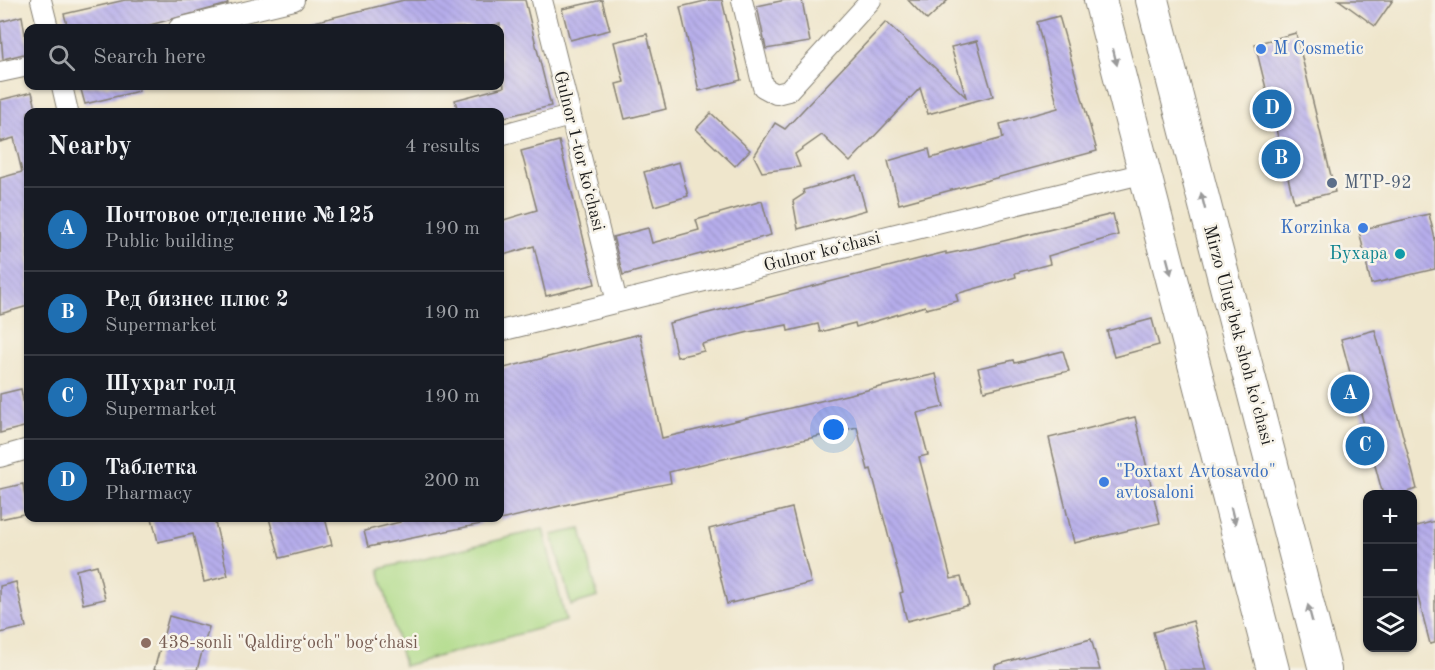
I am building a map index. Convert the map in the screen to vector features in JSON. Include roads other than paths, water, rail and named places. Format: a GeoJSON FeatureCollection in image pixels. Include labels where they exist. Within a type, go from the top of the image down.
{"type":"FeatureCollection","features":[{"type":"Feature","properties":{"kind":"main road"},"geometry":{"type":"LineString","coordinates":[[1100,0],[1273,670]]}},
{"type":"Feature","properties":{"kind":"main road","name":"Mirzo Ulug'bek shoh ko'chasi"},"geometry":{"type":"LineString","coordinates":[[1152,0],[1325,670]]}},
{"type":"Feature","properties":{"kind":"street"},"geometry":{"type":"LineString","coordinates":[[41,0],[47,24]]}},
{"type":"Feature","properties":{"kind":"street"},"geometry":{"type":"LineString","coordinates":[[195,24],[294,0]]}},
{"type":"Feature","properties":{"kind":"street","name":"Gulnor 1-tor koʻchasi"},"geometry":{"type":"LineString","coordinates":[[542,0],[617,302]]}},
{"type":"Feature","properties":{"kind":"street"},"geometry":{"type":"LineString","coordinates":[[742,0],[763,87],[776,93],[788,91],[872,0]]}},
{"type":"Feature","properties":{"kind":"street"},"geometry":{"type":"LineString","coordinates":[[0,72],[24,67]]}},
{"type":"Feature","properties":{"kind":"street"},"geometry":{"type":"LineString","coordinates":[[63,90],[67,108]]}},
{"type":"Feature","properties":{"kind":"street"},"geometry":{"type":"LineString","coordinates":[[504,134],[570,117]]}},
{"type":"Feature","properties":{"kind":"street","name":"Gulnor koʻchasi"},"geometry":{"type":"LineString","coordinates":[[504,330],[1145,173]]}},
{"type":"Feature","properties":{"kind":"street"},"geometry":{"type":"LineString","coordinates":[[0,457],[24,450]]}},
{"type":"Feature","properties":{"kind":"place","name":"M Cosmetic"},"geometry":{"type":"Point","coordinates":[1261,49]}},
{"type":"Feature","properties":{"kind":"place","name":"Таблетка"},"geometry":{"type":"Point","coordinates":[1272,109]}},
{"type":"Feature","properties":{"kind":"place","name":"Ред бизнес плюс 2"},"geometry":{"type":"Point","coordinates":[1281,159]}},
{"type":"Feature","properties":{"kind":"place","name":"MTP-92"},"geometry":{"type":"Point","coordinates":[1332,183]}},
{"type":"Feature","properties":{"kind":"place","name":"Korzinka"},"geometry":{"type":"Point","coordinates":[1363,228]}},
{"type":"Feature","properties":{"kind":"place","name":"Бухара"},"geometry":{"type":"Point","coordinates":[1400,254]}},
{"type":"Feature","properties":{"kind":"place","name":"Почтовое отделение №125"},"geometry":{"type":"Point","coordinates":[1350,394]}},
{"type":"Feature","properties":{"kind":"place","name":"Шухрат голд"},"geometry":{"type":"Point","coordinates":[1365,446]}},
{"type":"Feature","properties":{"kind":"place","name":"\"Poxtaxt Avtosavdo\" avtosaloni"},"geometry":{"type":"Point","coordinates":[1104,482]}},
{"type":"Feature","properties":{"kind":"place","name":"438-sonli \"Qaldirg‘och\" bog‘chasi"},"geometry":{"type":"Point","coordinates":[146,643]}}]}
